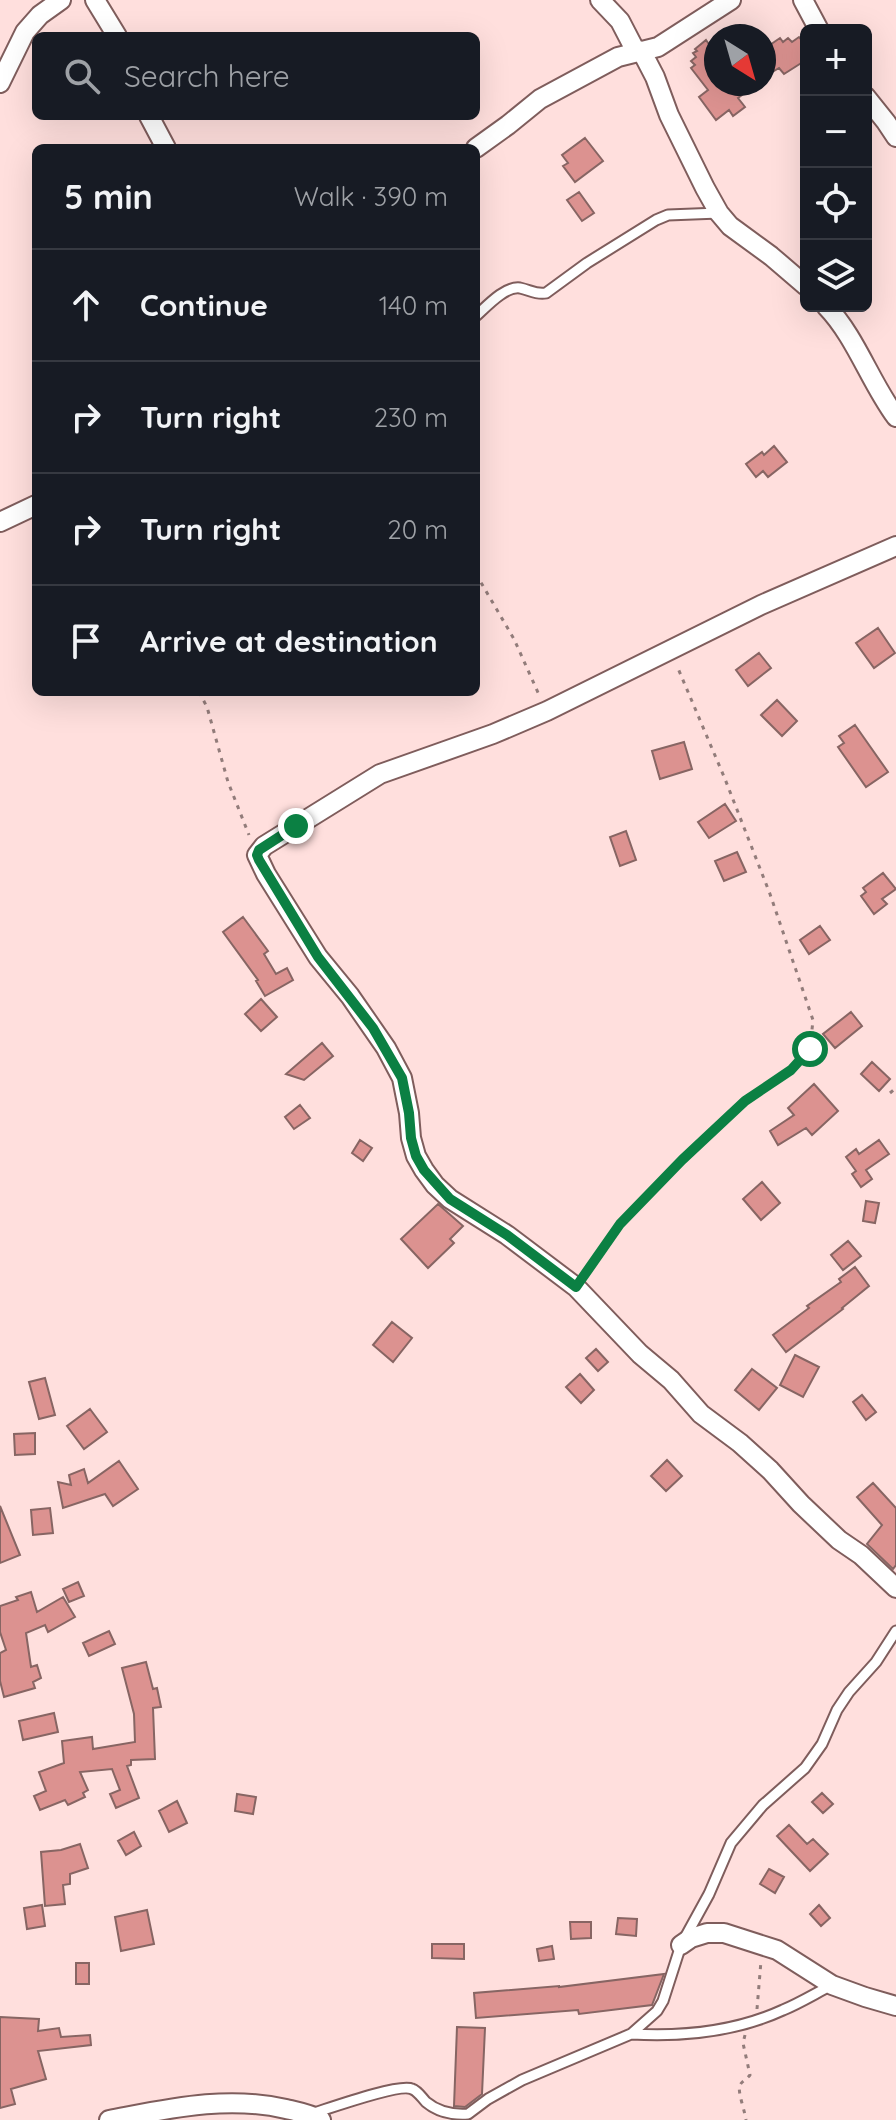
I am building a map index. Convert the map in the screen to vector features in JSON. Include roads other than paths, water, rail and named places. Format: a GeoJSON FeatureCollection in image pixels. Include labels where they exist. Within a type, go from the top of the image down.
{"type":"FeatureCollection","features":[{"type":"Feature","properties":{"kind":"street"},"geometry":{"type":"LineString","coordinates":[[0,83],[25,32],[40,15],[61,0]]}},
{"type":"Feature","properties":{"kind":"street"},"geometry":{"type":"LineString","coordinates":[[95,0],[115,32]]}},
{"type":"Feature","properties":{"kind":"street"},"geometry":{"type":"LineString","coordinates":[[600,0],[620,21],[634,48],[642,52],[669,115],[719,213],[730,226],[800,281]]}},
{"type":"Feature","properties":{"kind":"street"},"geometry":{"type":"LineString","coordinates":[[480,145],[540,99],[618,57],[658,47],[731,0]]}},
{"type":"Feature","properties":{"kind":"street"},"geometry":{"type":"LineString","coordinates":[[803,0],[816,24]]}},
{"type":"Feature","properties":{"kind":"street"},"geometry":{"type":"LineString","coordinates":[[872,104],[896,137]]}},
{"type":"Feature","properties":{"kind":"street"},"geometry":{"type":"LineString","coordinates":[[151,120],[164,144]]}},
{"type":"Feature","properties":{"kind":"street"},"geometry":{"type":"LineString","coordinates":[[830,312],[896,417]]}},
{"type":"Feature","properties":{"kind":"street"},"geometry":{"type":"LineString","coordinates":[[0,522],[32,507]]}},
{"type":"Feature","properties":{"kind":"street"},"geometry":{"type":"LineString","coordinates":[[896,546],[775,598],[547,711],[493,734],[380,774],[264,846],[257,855],[318,957],[373,1028],[402,1078],[411,1138],[424,1170],[450,1199],[507,1235],[576,1287],[640,1354],[671,1380],[701,1414],[740,1443],[839,1540],[861,1555],[896,1588]]}},
{"type":"Feature","properties":{"kind":"street"},"geometry":{"type":"LineString","coordinates":[[681,1945],[707,1933],[724,1933],[763,1944],[832,1985],[896,2006]]}},
{"type":"Feature","properties":{"kind":"street"},"geometry":{"type":"LineString","coordinates":[[109,2120],[210,2103],[262,2104],[316,2117]]}},
{"type":"Feature","properties":{"kind":"lane"},"geometry":{"type":"LineString","coordinates":[[480,313],[511,289],[546,293],[579,268],[656,220],[668,215],[719,213]]}},
{"type":"Feature","properties":{"kind":"lane"},"geometry":{"type":"LineString","coordinates":[[316,2117],[407,2087],[444,2112],[468,2114],[522,2080],[631,2034],[657,2011],[663,2001],[681,1945],[709,1894],[731,1843],[763,1805],[805,1768],[822,1744],[837,1710],[876,1662],[896,1631]]}},
{"type":"Feature","properties":{"kind":"lane"},"geometry":{"type":"LineString","coordinates":[[631,2034],[664,2036],[725,2029],[782,2011],[832,1985]]}}]}
